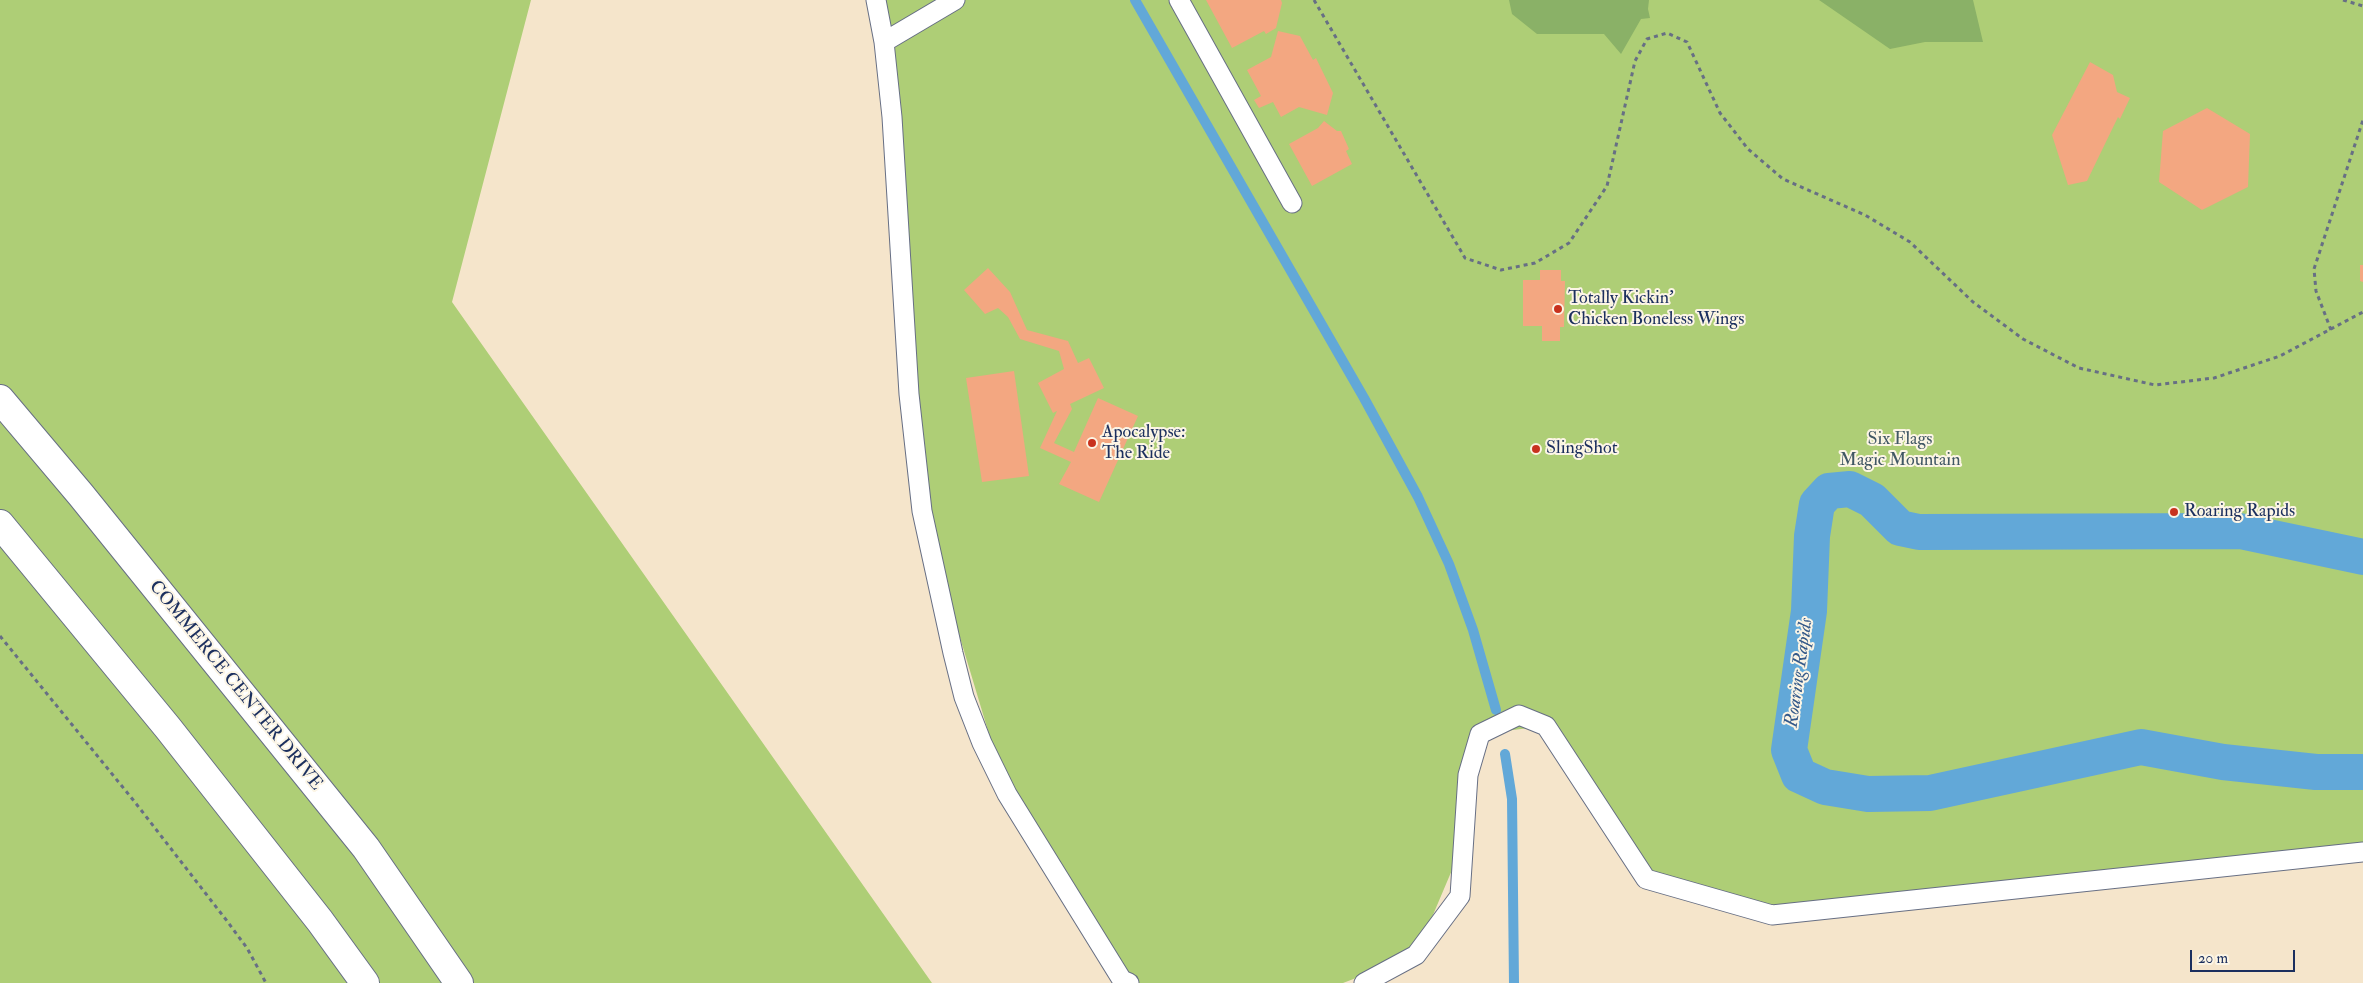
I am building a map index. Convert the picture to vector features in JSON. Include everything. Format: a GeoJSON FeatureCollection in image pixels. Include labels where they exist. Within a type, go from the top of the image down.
{"type":"FeatureCollection","features":[{"type":"Feature","properties":{"kind":"main road","name":"COMMERCE CENTER DRIVE"},"geometry":{"type":"LineString","coordinates":[[0,399],[87,503],[366,848],[459,983]]}},
{"type":"Feature","properties":{"kind":"main road"},"geometry":{"type":"LineString","coordinates":[[0,524],[168,728],[320,920],[365,983]]}},
{"type":"Feature","properties":{"kind":"lane"},"geometry":{"type":"LineString","coordinates":[[876,0],[884,42],[892,118],[909,394],[922,511],[964,698],[982,743],[1007,794],[1122,980],[1130,983]]}},
{"type":"Feature","properties":{"kind":"lane"},"geometry":{"type":"LineString","coordinates":[[884,42],[955,0]]}},
{"type":"Feature","properties":{"kind":"lane"},"geometry":{"type":"LineString","coordinates":[[1179,0],[1292,203]]}},
{"type":"Feature","properties":{"kind":"lane"},"geometry":{"type":"LineString","coordinates":[[1364,983],[1416,955],[1460,896],[1468,775],[1480,734],[1519,715],[1546,726],[1646,879],[1772,915],[2363,852]]}},
{"type":"Feature","properties":{"kind":"path"},"geometry":{"type":"LineString","coordinates":[[1314,0],[1465,258],[1501,270],[1535,263],[1569,243],[1607,186],[1635,61],[1647,39],[1667,34],[1687,42],[1720,113],[1748,149],[1783,180],[1865,215],[1910,242],[1973,302],[2023,339],[2079,368],[2155,385],[2214,378],[2280,356],[2363,312]]}},
{"type":"Feature","properties":{"kind":"path"},"geometry":{"type":"LineString","coordinates":[[2343,0],[2363,6]]}},
{"type":"Feature","properties":{"kind":"path"},"geometry":{"type":"LineString","coordinates":[[2331,330],[2316,291],[2314,269],[2363,120]]}},
{"type":"Feature","properties":{"kind":"path"},"geometry":{"type":"LineString","coordinates":[[0,636],[134,801],[215,906],[247,948],[266,983]]}},
{"type":"Feature","properties":{"kind":"green space"},"geometry":{"type":"Polygon","coordinates":[[[0,0],[531,0],[452,302],[932,983],[0,983],[0,0]]]}},
{"type":"Feature","properties":{"kind":"green space","name":"Six Flags Magic Mountain"},"geometry":{"type":"Polygon","coordinates":[[[876,0],[2363,0],[2363,856],[1772,915],[1646,879],[1546,726],[1480,734],[1463,844],[1416,955],[1343,983],[1129,983],[1007,794],[922,511],[876,0]]]}},
{"type":"Feature","properties":{"kind":"green space"},"geometry":{"type":"Polygon","coordinates":[[[1509,0],[1649,0],[1650,18],[1641,19],[1621,54],[1604,34],[1537,34],[1512,14],[1509,0]]]}},
{"type":"Feature","properties":{"kind":"green space"},"geometry":{"type":"Polygon","coordinates":[[[1819,0],[1973,0],[1983,42],[1925,42],[1890,49],[1819,0]]]}},
{"type":"Feature","properties":{"kind":"building"},"geometry":{"type":"Polygon","coordinates":[[[1206,0],[1281,0],[1282,3],[1276,28],[1266,34],[1264,31],[1232,48],[1206,0]]]}},
{"type":"Feature","properties":{"kind":"building"},"geometry":{"type":"Polygon","coordinates":[[[1278,31],[1300,36],[1313,60],[1316,58],[1333,93],[1327,115],[1299,107],[1281,117],[1273,102],[1259,108],[1254,100],[1261,96],[1247,70],[1271,57],[1278,31]]]}},
{"type":"Feature","properties":{"kind":"building"},"geometry":{"type":"Polygon","coordinates":[[[2090,62],[2113,75],[2117,92],[2130,98],[2120,119],[2118,117],[2087,181],[2068,185],[2052,135],[2090,62]]]}},
{"type":"Feature","properties":{"kind":"building"},"geometry":{"type":"Polygon","coordinates":[[[2207,108],[2250,134],[2248,187],[2202,210],[2159,182],[2163,131],[2207,108]]]}},
{"type":"Feature","properties":{"kind":"building"},"geometry":{"type":"Polygon","coordinates":[[[1324,121],[1337,131],[1341,131],[1349,149],[1346,151],[1352,164],[1312,186],[1289,144],[1318,128],[1324,121]]]}},
{"type":"Feature","properties":{"kind":"building"},"geometry":{"type":"Polygon","coordinates":[[[2360,265],[2363,265],[2363,282],[2360,281],[2360,265]]]}},
{"type":"Feature","properties":{"kind":"building"},"geometry":{"type":"Polygon","coordinates":[[[988,268],[1010,292],[1027,330],[1068,341],[1078,363],[1089,358],[1104,388],[1070,404],[1072,409],[1054,443],[1074,452],[1098,398],[1138,416],[1099,502],[1059,484],[1071,462],[1040,448],[1057,411],[1053,413],[1038,383],[1064,369],[1059,351],[1020,339],[1008,317],[998,308],[985,314],[964,290],[988,268]]]}},
{"type":"Feature","properties":{"kind":"building"},"geometry":{"type":"Polygon","coordinates":[[[1540,270],[1561,270],[1561,281],[1565,281],[1564,327],[1560,327],[1560,341],[1542,341],[1542,326],[1523,326],[1523,280],[1540,280],[1540,270]]]}},
{"type":"Feature","properties":{"kind":"building"},"geometry":{"type":"Polygon","coordinates":[[[1014,371],[1029,476],[982,482],[966,378],[1014,371]]]}},
{"type":"Feature","properties":{"kind":"waterway"},"geometry":{"type":"LineString","coordinates":[[1135,0],[1364,398],[1418,497],[1449,564],[1473,630],[1496,710]]}},
{"type":"Feature","properties":{"kind":"waterway","name":"Roaring Rapids"},"geometry":{"type":"LineString","coordinates":[[2363,557],[2240,531],[1919,532],[1900,528],[1872,500],[1850,489],[1829,491],[1817,504],[1812,536],[1809,611],[1789,750],[1799,775],[1825,787],[1868,794],[1930,793],[2141,747],[2223,762],[2316,772],[2363,772]]}},
{"type":"Feature","properties":{"kind":"waterway"},"geometry":{"type":"LineString","coordinates":[[1505,754],[1512,799],[1514,983]]}},
{"type":"Feature","properties":{"kind":"place","name":"Totally Kickin' Chicken Boneless Wings"},"geometry":{"type":"Point","coordinates":[1558,309]}},
{"type":"Feature","properties":{"kind":"place","name":"Apocalypse: The Ride"},"geometry":{"type":"Point","coordinates":[1092,443]}},
{"type":"Feature","properties":{"kind":"place","name":"SlingShot"},"geometry":{"type":"Point","coordinates":[1536,449]}},
{"type":"Feature","properties":{"kind":"place","name":"Roaring Rapids"},"geometry":{"type":"Point","coordinates":[2174,512]}}]}
